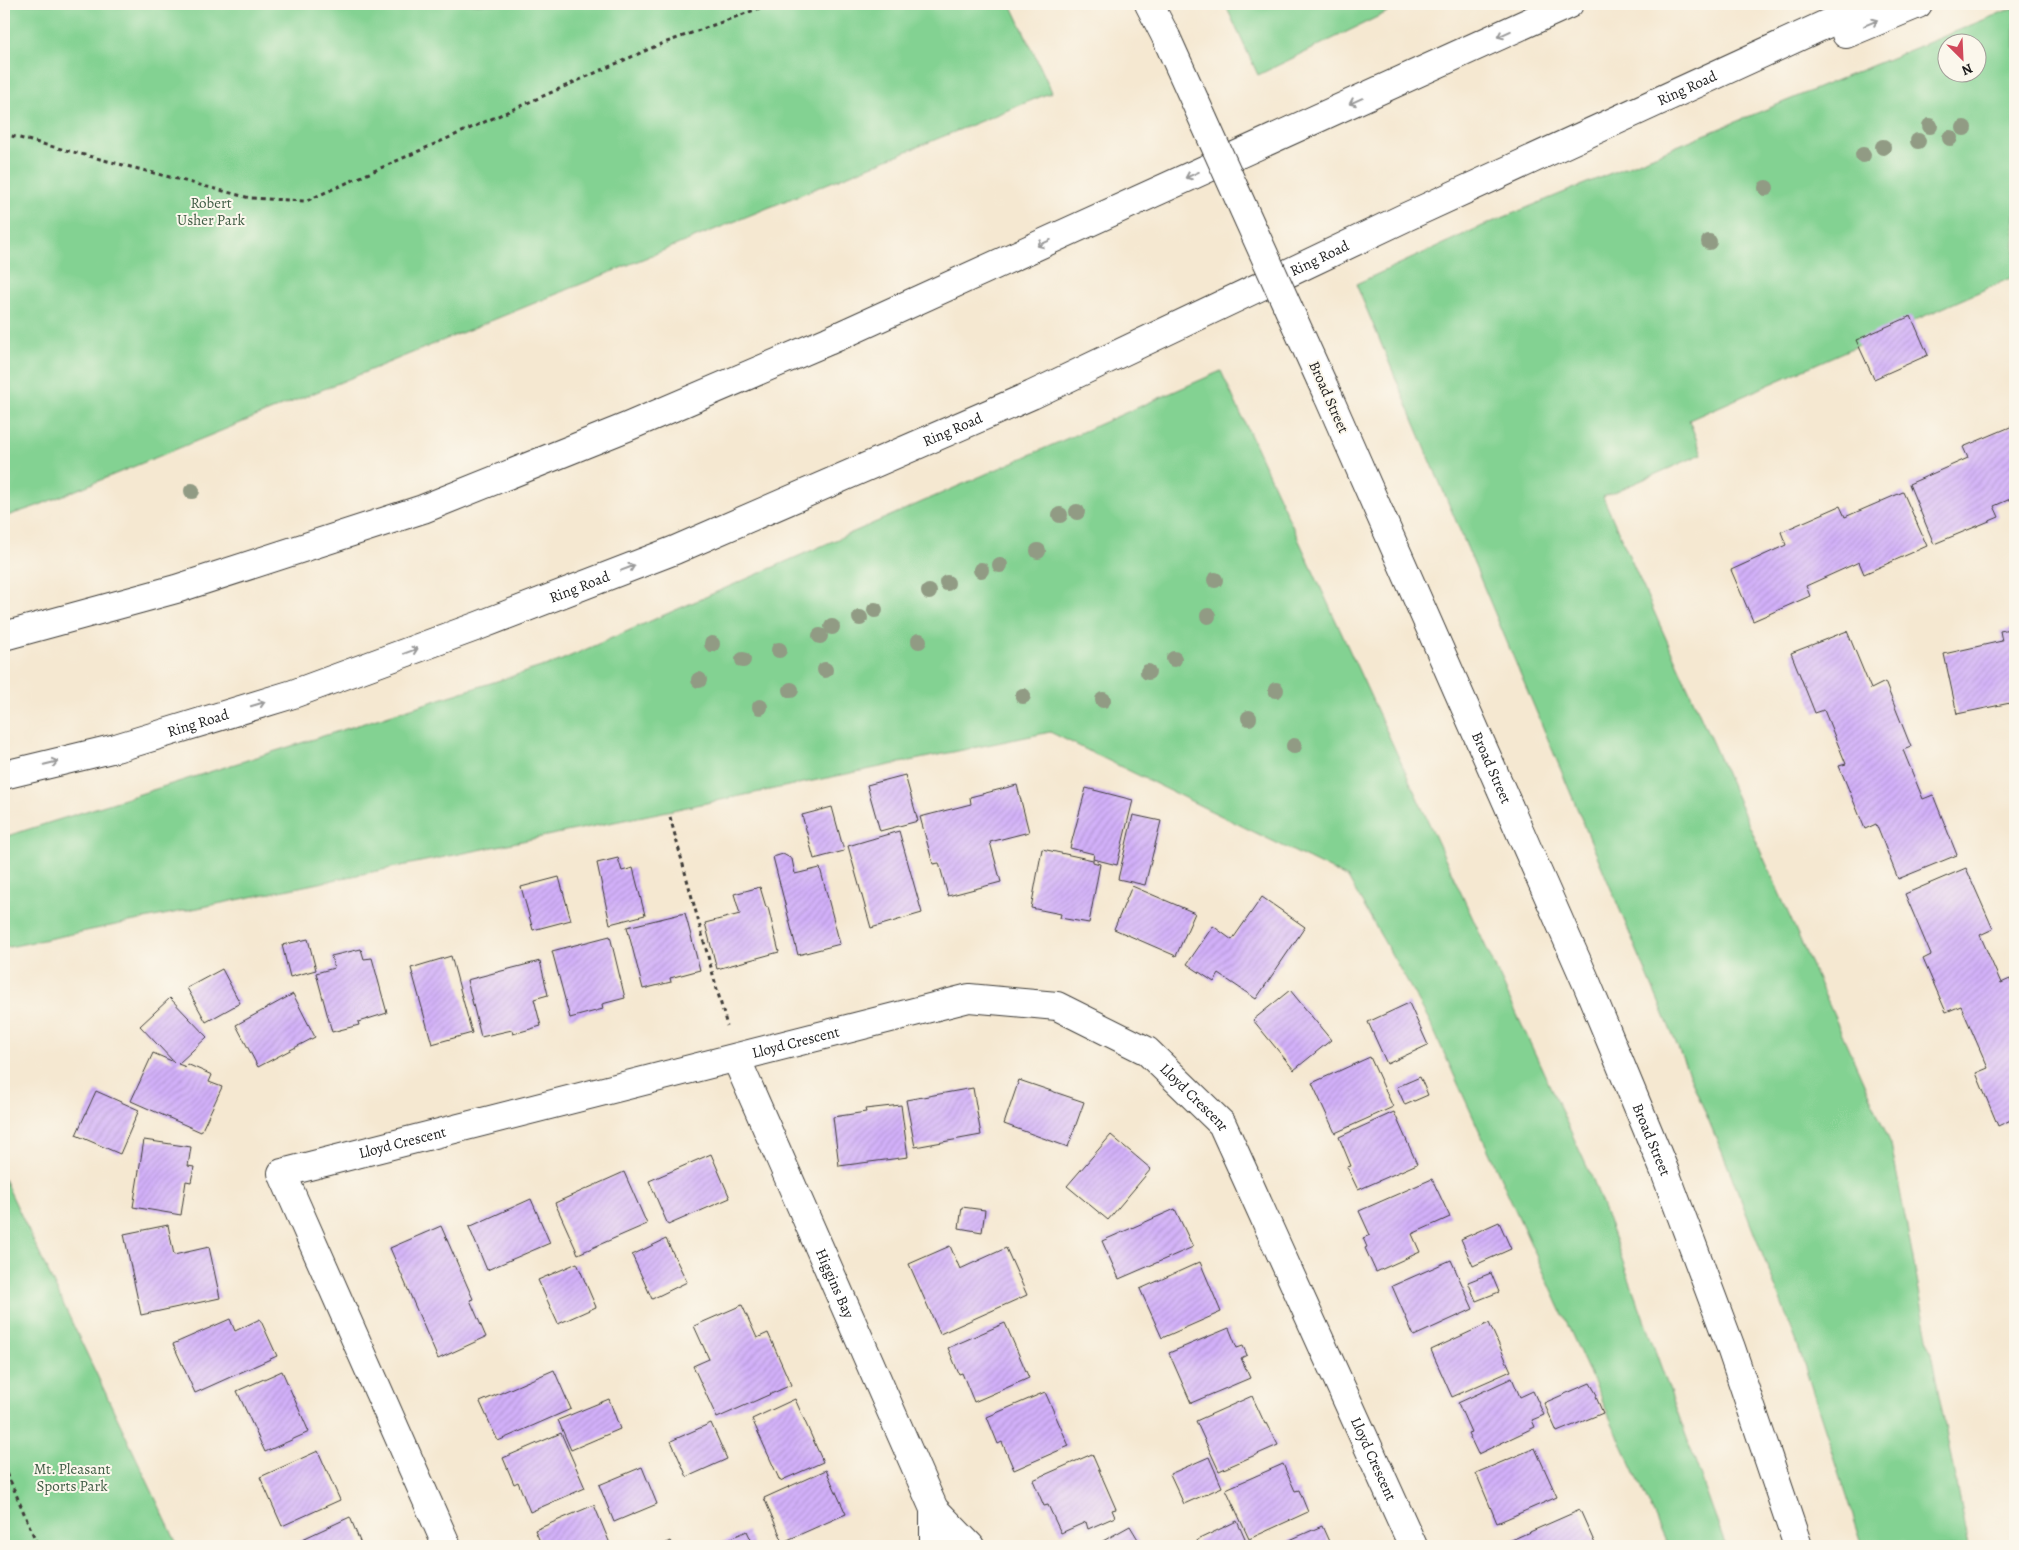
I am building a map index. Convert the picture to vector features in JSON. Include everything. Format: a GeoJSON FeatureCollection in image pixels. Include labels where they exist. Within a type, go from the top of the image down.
{"type":"FeatureCollection","features":[{"type":"Feature","properties":{"kind":"main road","name":"Broad Street"},"geometry":{"type":"LineString","coordinates":[[1150,4],[1328,396],[1583,975],[1665,1172],[1730,1348],[1798,1546]]}},
{"type":"Feature","properties":{"kind":"main road"},"geometry":{"type":"LineString","coordinates":[[4,636],[176,589],[423,510],[619,431],[828,341],[1569,4]]}},
{"type":"Feature","properties":{"kind":"main road","name":"Ring Road"},"geometry":{"type":"LineString","coordinates":[[4,775],[116,748],[293,694],[478,626],[675,550],[1032,395],[1406,216],[1870,4]]}},
{"type":"Feature","properties":{"kind":"main road"},"geometry":{"type":"LineString","coordinates":[[1406,216],[1918,4]]}},
{"type":"Feature","properties":{"kind":"main road","name":"Lloyd Crescent"},"geometry":{"type":"LineString","coordinates":[[447,1546],[282,1173],[969,998],[1057,1006],[1147,1051],[1222,1124],[1413,1546]]}},
{"type":"Feature","properties":{"kind":"main road","name":"Higgins Bay"},"geometry":{"type":"LineString","coordinates":[[736,1058],[934,1509],[970,1546]]}},
{"type":"Feature","properties":{"kind":"main road","name":"Higgins Bay"},"geometry":{"type":"LineString","coordinates":[[934,1509],[934,1546]]}},
{"type":"Feature","properties":{"kind":"path"},"geometry":{"type":"LineString","coordinates":[[4,134],[250,198],[306,201],[656,46],[771,4]]}},
{"type":"Feature","properties":{"kind":"path"},"geometry":{"type":"LineString","coordinates":[[670,817],[736,1058]]}},
{"type":"Feature","properties":{"kind":"path"},"geometry":{"type":"LineString","coordinates":[[4,1466],[38,1546]]}},
{"type":"Feature","properties":{"kind":"green space","name":"Robert Usher Park"},"geometry":{"type":"Polygon","coordinates":[[[4,4],[1011,4],[1052,92],[37,506],[4,517],[4,4]]]}},
{"type":"Feature","properties":{"kind":"green space"},"geometry":{"type":"Polygon","coordinates":[[[1225,4],[1404,4],[1258,75],[1225,4]]]}},
{"type":"Feature","properties":{"kind":"green space"},"geometry":{"type":"Polygon","coordinates":[[[2015,7],[2015,276],[1689,420],[1702,454],[1603,497],[1891,1144],[1968,1546],[1863,1546],[1797,1343],[1727,1164],[1356,284],[1480,227],[1936,39],[1936,82],[1986,82],[1986,32],[1954,32],[2015,7]]]}},
{"type":"Feature","properties":{"kind":"green space"},"geometry":{"type":"Polygon","coordinates":[[[1221,371],[1594,1182],[1726,1546],[1668,1546],[1429,1020],[1348,878],[1050,732],[4,948],[4,837],[557,662],[1221,371]]]}},
{"type":"Feature","properties":{"kind":"green space","name":"Mt. Pleasant Sports Park"},"geometry":{"type":"Polygon","coordinates":[[[4,1179],[178,1546],[4,1546],[4,1179]]]}},
{"type":"Feature","properties":{"kind":"building"},"geometry":{"type":"Polygon","coordinates":[[[1911,316],[1928,355],[1874,379],[1856,340],[1911,316]]]}},
{"type":"Feature","properties":{"kind":"building"},"geometry":{"type":"Polygon","coordinates":[[[2015,425],[2015,497],[1994,506],[1999,517],[1934,544],[1909,484],[1968,458],[1963,447],[2015,425]]]}},
{"type":"Feature","properties":{"kind":"building"},"geometry":{"type":"Polygon","coordinates":[[[1903,492],[1927,546],[1864,574],[1859,562],[1806,586],[1810,596],[1753,621],[1731,570],[1786,545],[1781,532],[1840,506],[1845,517],[1903,492]]]}},
{"type":"Feature","properties":{"kind":"building"},"geometry":{"type":"Polygon","coordinates":[[[2015,628],[2015,702],[1957,714],[1944,654],[2002,641],[2000,631],[2015,628]]]}},
{"type":"Feature","properties":{"kind":"building"},"geometry":{"type":"Polygon","coordinates":[[[1847,631],[1871,689],[1885,682],[1911,747],[1903,750],[1923,799],[1933,795],[1957,855],[1898,879],[1876,824],[1865,829],[1839,766],[1846,764],[1824,710],[1815,713],[1791,653],[1847,631]]]}},
{"type":"Feature","properties":{"kind":"building"},"geometry":{"type":"Polygon","coordinates":[[[905,775],[918,821],[880,831],[867,785],[905,775]]]}},
{"type":"Feature","properties":{"kind":"building"},"geometry":{"type":"Polygon","coordinates":[[[1017,785],[1029,832],[990,842],[1001,882],[948,896],[939,863],[933,864],[920,817],[971,804],[970,797],[1017,785]]]}},
{"type":"Feature","properties":{"kind":"building"},"geometry":{"type":"Polygon","coordinates":[[[1086,788],[1133,800],[1117,865],[1093,859],[1094,854],[1070,848],[1086,788]]]}},
{"type":"Feature","properties":{"kind":"building"},"geometry":{"type":"Polygon","coordinates":[[[832,807],[844,851],[814,859],[802,815],[832,807]]]}},
{"type":"Feature","properties":{"kind":"building"},"geometry":{"type":"Polygon","coordinates":[[[1133,815],[1161,821],[1145,885],[1118,879],[1133,815]]]}},
{"type":"Feature","properties":{"kind":"building"},"geometry":{"type":"Polygon","coordinates":[[[899,831],[922,913],[871,928],[848,846],[899,831]]]}},
{"type":"Feature","properties":{"kind":"building"},"geometry":{"type":"Polygon","coordinates":[[[1042,849],[1093,860],[1093,862],[1100,864],[1089,923],[1060,918],[1061,914],[1031,908],[1042,849]]]}},
{"type":"Feature","properties":{"kind":"building"},"geometry":{"type":"Polygon","coordinates":[[[783,854],[792,859],[795,874],[820,868],[840,944],[798,955],[773,857],[783,854]]]}},
{"type":"Feature","properties":{"kind":"building"},"geometry":{"type":"Polygon","coordinates":[[[618,858],[622,871],[633,868],[645,915],[610,924],[597,863],[618,858]]]}},
{"type":"Feature","properties":{"kind":"building"},"geometry":{"type":"Polygon","coordinates":[[[1966,868],[1993,929],[1980,935],[2001,983],[2010,979],[2015,991],[2015,1118],[1998,1126],[1976,1073],[1988,1068],[1961,1006],[1946,1012],[1923,959],[1931,955],[1905,894],[1966,868]]]}},
{"type":"Feature","properties":{"kind":"building"},"geometry":{"type":"Polygon","coordinates":[[[559,877],[571,920],[533,930],[521,887],[559,877]]]}},
{"type":"Feature","properties":{"kind":"building"},"geometry":{"type":"Polygon","coordinates":[[[1132,886],[1195,913],[1176,956],[1114,929],[1132,886]]]}},
{"type":"Feature","properties":{"kind":"building"},"geometry":{"type":"Polygon","coordinates":[[[760,887],[766,907],[768,907],[779,952],[717,969],[705,923],[740,914],[734,894],[760,887]]]}},
{"type":"Feature","properties":{"kind":"building"},"geometry":{"type":"Polygon","coordinates":[[[1262,897],[1305,927],[1256,999],[1219,974],[1214,982],[1187,964],[1213,926],[1232,940],[1262,897]]]}},
{"type":"Feature","properties":{"kind":"building"},"geometry":{"type":"Polygon","coordinates":[[[685,913],[700,970],[670,978],[671,982],[643,989],[627,927],[685,913]]]}},
{"type":"Feature","properties":{"kind":"building"},"geometry":{"type":"Polygon","coordinates":[[[610,936],[625,998],[602,1004],[603,1009],[570,1018],[552,951],[610,936]]]}},
{"type":"Feature","properties":{"kind":"building"},"geometry":{"type":"Polygon","coordinates":[[[308,939],[316,970],[290,977],[282,945],[308,939]]]}},
{"type":"Feature","properties":{"kind":"building"},"geometry":{"type":"Polygon","coordinates":[[[361,949],[364,959],[372,958],[387,1013],[358,1022],[359,1025],[332,1032],[316,973],[334,968],[331,956],[361,949]]]}},
{"type":"Feature","properties":{"kind":"building"},"geometry":{"type":"Polygon","coordinates":[[[451,956],[472,1033],[432,1044],[411,968],[451,956]]]}},
{"type":"Feature","properties":{"kind":"building"},"geometry":{"type":"Polygon","coordinates":[[[540,961],[548,995],[534,999],[541,1026],[513,1034],[512,1030],[481,1037],[467,980],[540,961]]]}},
{"type":"Feature","properties":{"kind":"building"},"geometry":{"type":"Polygon","coordinates":[[[222,969],[240,1003],[206,1022],[187,988],[222,969]]]}},
{"type":"Feature","properties":{"kind":"building"},"geometry":{"type":"Polygon","coordinates":[[[1290,990],[1331,1040],[1294,1070],[1253,1020],[1290,990]]]}},
{"type":"Feature","properties":{"kind":"building"},"geometry":{"type":"Polygon","coordinates":[[[293,994],[315,1037],[258,1067],[236,1025],[293,994]]]}},
{"type":"Feature","properties":{"kind":"building"},"geometry":{"type":"Polygon","coordinates":[[[170,998],[207,1037],[178,1064],[186,1067],[187,1064],[212,1075],[209,1082],[222,1087],[201,1132],[131,1101],[153,1053],[174,1062],[140,1026],[170,998]]]}},
{"type":"Feature","properties":{"kind":"building"},"geometry":{"type":"Polygon","coordinates":[[[1409,1003],[1428,1045],[1387,1064],[1368,1022],[1409,1003]]]}},
{"type":"Feature","properties":{"kind":"building"},"geometry":{"type":"Polygon","coordinates":[[[1370,1057],[1393,1107],[1335,1133],[1312,1083],[1370,1057]]]}},
{"type":"Feature","properties":{"kind":"building"},"geometry":{"type":"Polygon","coordinates":[[[1420,1077],[1428,1095],[1405,1105],[1397,1087],[1420,1077]]]}},
{"type":"Feature","properties":{"kind":"building"},"geometry":{"type":"Polygon","coordinates":[[[1019,1080],[1084,1102],[1068,1147],[1004,1124],[1019,1080]]]}},
{"type":"Feature","properties":{"kind":"building"},"geometry":{"type":"Polygon","coordinates":[[[973,1088],[981,1135],[915,1147],[906,1100],[973,1088]]]}},
{"type":"Feature","properties":{"kind":"building"},"geometry":{"type":"Polygon","coordinates":[[[96,1091],[139,1110],[120,1154],[76,1135],[96,1091]]]}},
{"type":"Feature","properties":{"kind":"building"},"geometry":{"type":"Polygon","coordinates":[[[901,1105],[908,1157],[839,1166],[833,1117],[866,1112],[865,1109],[901,1105]]]}},
{"type":"Feature","properties":{"kind":"building"},"geometry":{"type":"Polygon","coordinates":[[[1394,1112],[1417,1164],[1358,1190],[1347,1167],[1351,1166],[1339,1137],[1394,1112]]]}},
{"type":"Feature","properties":{"kind":"building"},"geometry":{"type":"Polygon","coordinates":[[[1111,1135],[1151,1169],[1108,1220],[1067,1186],[1111,1135]]]}},
{"type":"Feature","properties":{"kind":"building"},"geometry":{"type":"Polygon","coordinates":[[[144,1140],[191,1147],[188,1166],[194,1167],[191,1182],[186,1181],[181,1215],[133,1207],[144,1140]]]}},
{"type":"Feature","properties":{"kind":"building"},"geometry":{"type":"Polygon","coordinates":[[[711,1154],[730,1198],[668,1225],[649,1181],[711,1154]]]}},
{"type":"Feature","properties":{"kind":"building"},"geometry":{"type":"Polygon","coordinates":[[[624,1172],[647,1224],[578,1254],[555,1203],[624,1172]]]}},
{"type":"Feature","properties":{"kind":"building"},"geometry":{"type":"Polygon","coordinates":[[[1432,1179],[1450,1217],[1412,1234],[1420,1252],[1376,1272],[1365,1248],[1367,1247],[1363,1238],[1370,1235],[1359,1211],[1432,1179]]]}},
{"type":"Feature","properties":{"kind":"building"},"geometry":{"type":"Polygon","coordinates":[[[531,1199],[550,1243],[487,1270],[469,1227],[531,1199]]]}},
{"type":"Feature","properties":{"kind":"building"},"geometry":{"type":"Polygon","coordinates":[[[962,1207],[985,1210],[982,1232],[959,1228],[962,1207]]]}},
{"type":"Feature","properties":{"kind":"building"},"geometry":{"type":"Polygon","coordinates":[[[1175,1209],[1193,1247],[1119,1279],[1102,1241],[1175,1209]]]}},
{"type":"Feature","properties":{"kind":"building"},"geometry":{"type":"Polygon","coordinates":[[[1499,1222],[1511,1249],[1473,1266],[1461,1239],[1499,1222]]]}},
{"type":"Feature","properties":{"kind":"building"},"geometry":{"type":"Polygon","coordinates":[[[168,1225],[174,1255],[209,1247],[220,1298],[141,1315],[124,1234],[168,1225]]]}},
{"type":"Feature","properties":{"kind":"building"},"geometry":{"type":"Polygon","coordinates":[[[441,1226],[473,1299],[470,1300],[486,1337],[438,1359],[390,1248],[441,1226]]]}},
{"type":"Feature","properties":{"kind":"building"},"geometry":{"type":"Polygon","coordinates":[[[666,1239],[687,1282],[652,1299],[632,1255],[666,1239]]]}},
{"type":"Feature","properties":{"kind":"building"},"geometry":{"type":"Polygon","coordinates":[[[950,1246],[960,1269],[1006,1248],[1027,1295],[940,1334],[909,1264],[950,1246]]]}},
{"type":"Feature","properties":{"kind":"building"},"geometry":{"type":"Polygon","coordinates":[[[1451,1260],[1473,1309],[1414,1336],[1392,1286],[1451,1260]]]}},
{"type":"Feature","properties":{"kind":"building"},"geometry":{"type":"Polygon","coordinates":[[[1200,1262],[1221,1312],[1162,1338],[1140,1289],[1200,1262]]]}},
{"type":"Feature","properties":{"kind":"building"},"geometry":{"type":"Polygon","coordinates":[[[577,1263],[596,1307],[558,1324],[538,1280],[577,1263]]]}},
{"type":"Feature","properties":{"kind":"building"},"geometry":{"type":"Polygon","coordinates":[[[1491,1273],[1499,1292],[1476,1301],[1468,1282],[1491,1273]]]}},
{"type":"Feature","properties":{"kind":"building"},"geometry":{"type":"Polygon","coordinates":[[[742,1305],[757,1338],[768,1333],[791,1385],[717,1418],[693,1366],[709,1359],[694,1326],[742,1305]]]}},
{"type":"Feature","properties":{"kind":"building"},"geometry":{"type":"Polygon","coordinates":[[[230,1319],[235,1331],[260,1319],[277,1356],[195,1393],[173,1344],[230,1319]]]}},
{"type":"Feature","properties":{"kind":"building"},"geometry":{"type":"Polygon","coordinates":[[[1005,1323],[1029,1378],[974,1402],[962,1373],[959,1374],[948,1348],[1005,1323]]]}},
{"type":"Feature","properties":{"kind":"building"},"geometry":{"type":"Polygon","coordinates":[[[1489,1323],[1511,1371],[1452,1397],[1431,1350],[1489,1323]]]}},
{"type":"Feature","properties":{"kind":"building"},"geometry":{"type":"Polygon","coordinates":[[[1229,1328],[1237,1348],[1243,1346],[1247,1355],[1241,1358],[1250,1378],[1191,1403],[1169,1353],[1229,1328]]]}},
{"type":"Feature","properties":{"kind":"building"},"geometry":{"type":"Polygon","coordinates":[[[554,1370],[571,1409],[498,1441],[480,1402],[554,1370]]]}},
{"type":"Feature","properties":{"kind":"building"},"geometry":{"type":"Polygon","coordinates":[[[282,1371],[309,1432],[265,1452],[237,1391],[282,1371]]]}},
{"type":"Feature","properties":{"kind":"building"},"geometry":{"type":"Polygon","coordinates":[[[1512,1378],[1520,1397],[1533,1391],[1544,1415],[1532,1420],[1535,1427],[1478,1454],[1468,1433],[1471,1432],[1458,1403],[1512,1378]]]}},
{"type":"Feature","properties":{"kind":"building"},"geometry":{"type":"Polygon","coordinates":[[[1590,1383],[1597,1395],[1596,1397],[1603,1413],[1557,1432],[1544,1403],[1590,1383]]]}},
{"type":"Feature","properties":{"kind":"building"},"geometry":{"type":"Polygon","coordinates":[[[1045,1392],[1069,1446],[1014,1470],[1002,1442],[998,1444],[987,1417],[1045,1392]]]}},
{"type":"Feature","properties":{"kind":"building"},"geometry":{"type":"Polygon","coordinates":[[[1252,1396],[1265,1424],[1267,1423],[1278,1445],[1219,1471],[1196,1421],[1252,1396]]]}},
{"type":"Feature","properties":{"kind":"building"},"geometry":{"type":"Polygon","coordinates":[[[609,1399],[620,1429],[571,1450],[558,1420],[609,1399]]]}},
{"type":"Feature","properties":{"kind":"building"},"geometry":{"type":"Polygon","coordinates":[[[795,1399],[823,1462],[780,1481],[752,1419],[795,1399]]]}},
{"type":"Feature","properties":{"kind":"building"},"geometry":{"type":"Polygon","coordinates":[[[711,1423],[727,1459],[687,1477],[671,1441],[711,1423]]]}},
{"type":"Feature","properties":{"kind":"building"},"geometry":{"type":"Polygon","coordinates":[[[561,1433],[585,1488],[530,1512],[518,1482],[514,1484],[503,1458],[561,1433]]]}},
{"type":"Feature","properties":{"kind":"building"},"geometry":{"type":"Polygon","coordinates":[[[1535,1448],[1557,1497],[1497,1523],[1476,1473],[1535,1448]]]}},
{"type":"Feature","properties":{"kind":"building"},"geometry":{"type":"Polygon","coordinates":[[[318,1451],[340,1500],[282,1526],[260,1477],[318,1451]]]}},
{"type":"Feature","properties":{"kind":"building"},"geometry":{"type":"Polygon","coordinates":[[[1092,1454],[1116,1509],[1112,1510],[1115,1517],[1088,1529],[1086,1522],[1061,1533],[1048,1505],[1044,1506],[1033,1480],[1092,1454]]]}},
{"type":"Feature","properties":{"kind":"building"},"geometry":{"type":"Polygon","coordinates":[[[1209,1457],[1222,1487],[1184,1504],[1170,1474],[1209,1457]]]}},
{"type":"Feature","properties":{"kind":"building"},"geometry":{"type":"Polygon","coordinates":[[[1283,1464],[1295,1491],[1299,1490],[1308,1512],[1249,1539],[1226,1489],[1283,1464]]]}},
{"type":"Feature","properties":{"kind":"building"},"geometry":{"type":"Polygon","coordinates":[[[642,1467],[657,1504],[614,1522],[599,1485],[642,1467]]]}},
{"type":"Feature","properties":{"kind":"building"},"geometry":{"type":"Polygon","coordinates":[[[826,1470],[846,1514],[783,1542],[764,1498],[826,1470]]]}},
{"type":"Feature","properties":{"kind":"building"},"geometry":{"type":"Polygon","coordinates":[[[594,1505],[611,1546],[542,1546],[535,1530],[594,1505]]]}},
{"type":"Feature","properties":{"kind":"building"},"geometry":{"type":"Polygon","coordinates":[[[1580,1510],[1596,1546],[1508,1546],[1507,1542],[1580,1510]]]}},
{"type":"Feature","properties":{"kind":"building"},"geometry":{"type":"Polygon","coordinates":[[[350,1517],[361,1544],[359,1546],[293,1546],[292,1544],[350,1517]]]}},
{"type":"Feature","properties":{"kind":"building"},"geometry":{"type":"Polygon","coordinates":[[[1237,1521],[1248,1546],[1200,1546],[1197,1540],[1237,1521]]]}},
{"type":"Feature","properties":{"kind":"building"},"geometry":{"type":"Polygon","coordinates":[[[1130,1526],[1142,1546],[1094,1546],[1130,1526]]]}},
{"type":"Feature","properties":{"kind":"building"},"geometry":{"type":"Polygon","coordinates":[[[1322,1526],[1331,1546],[1276,1546],[1322,1526]]]}},
{"type":"Feature","properties":{"kind":"building"},"geometry":{"type":"Polygon","coordinates":[[[747,1531],[754,1546],[713,1546],[747,1531]]]}},
{"type":"Feature","properties":{"kind":"building"},"geometry":{"type":"Polygon","coordinates":[[[670,1541],[673,1546],[659,1546],[670,1541]]]}}]}
